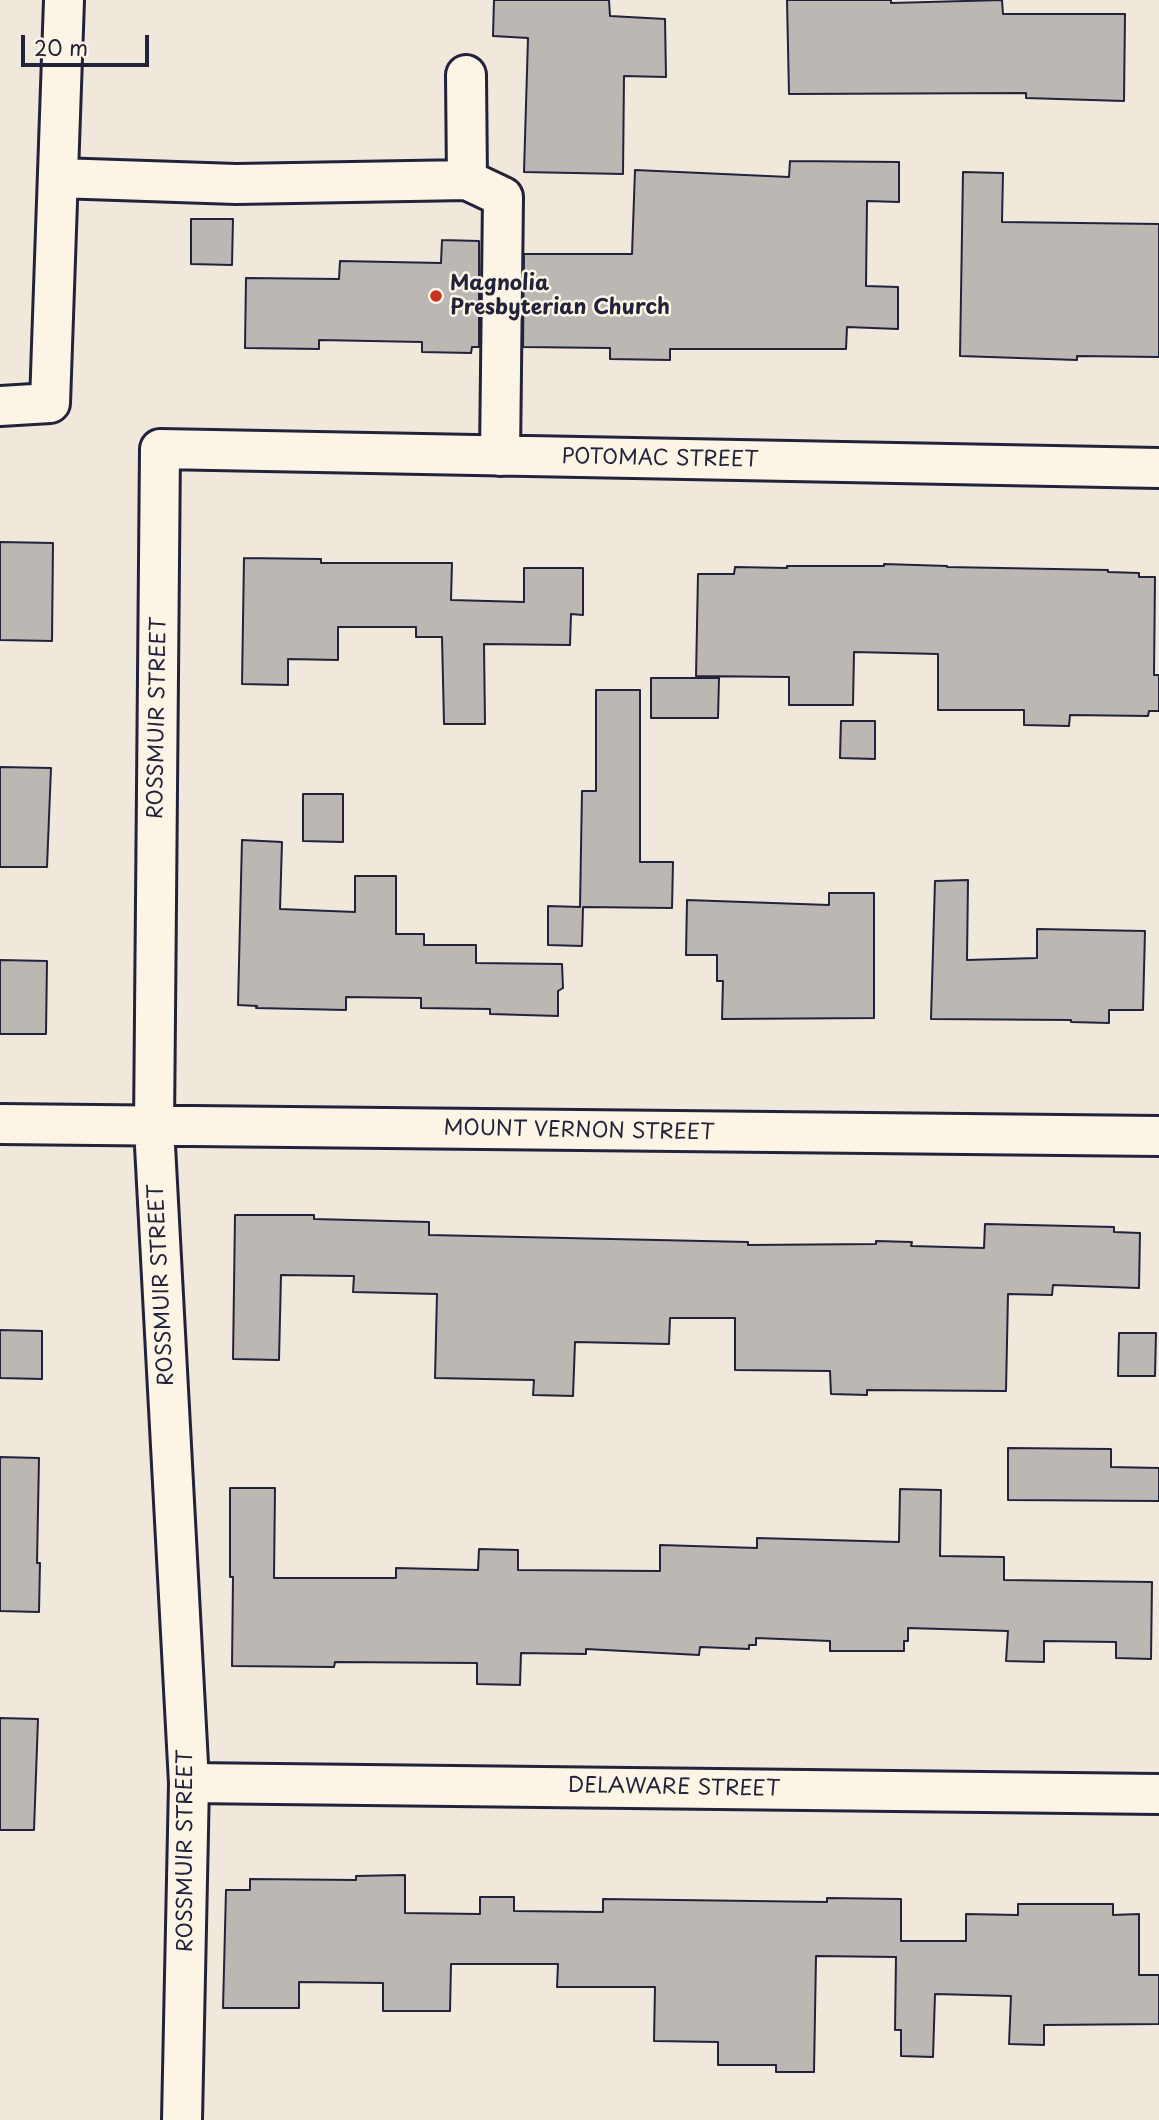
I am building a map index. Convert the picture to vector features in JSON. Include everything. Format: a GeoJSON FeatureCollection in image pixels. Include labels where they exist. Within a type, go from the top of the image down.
{"type":"FeatureCollection","features":[{"type":"Feature","properties":{"kind":"street"},"geometry":{"type":"LineString","coordinates":[[0,406],[50,403],[64,0]]}},
{"type":"Feature","properties":{"kind":"street"},"geometry":{"type":"LineString","coordinates":[[466,75],[467,180]]}},
{"type":"Feature","properties":{"kind":"street"},"geometry":{"type":"LineString","coordinates":[[58,178],[236,184],[467,180],[503,197],[500,456]]}},
{"type":"Feature","properties":{"kind":"street","name":"POTOMAC STREET"},"geometry":{"type":"LineString","coordinates":[[160,449],[1159,468]]}},
{"type":"Feature","properties":{"kind":"street","name":"ROSSMUIR STREET"},"geometry":{"type":"LineString","coordinates":[[160,449],[154,1127],[189,1783],[182,2120]]}},
{"type":"Feature","properties":{"kind":"street","name":"MOUNT VERNON STREET"},"geometry":{"type":"LineString","coordinates":[[0,1124],[1159,1136]]}},
{"type":"Feature","properties":{"kind":"street","name":"DELAWARE STREET"},"geometry":{"type":"LineString","coordinates":[[189,1783],[1159,1794]]}},
{"type":"Feature","properties":{"kind":"building"},"geometry":{"type":"Polygon","coordinates":[[[494,0],[609,0],[610,16],[665,19],[666,77],[624,76],[623,174],[524,172],[528,38],[493,36],[494,0]]]}},
{"type":"Feature","properties":{"kind":"building"},"geometry":{"type":"Polygon","coordinates":[[[787,0],[891,0],[891,3],[1002,0],[1003,14],[1125,14],[1124,101],[1026,98],[1026,93],[789,94],[787,0]]]}},
{"type":"Feature","properties":{"kind":"building"},"geometry":{"type":"Polygon","coordinates":[[[790,161],[899,162],[899,202],[867,201],[866,286],[898,287],[898,329],[847,327],[846,349],[670,349],[670,360],[610,359],[610,348],[523,347],[524,254],[632,254],[635,170],[789,177],[790,161]]]}},
{"type":"Feature","properties":{"kind":"building"},"geometry":{"type":"Polygon","coordinates":[[[963,172],[1003,173],[1002,222],[1159,224],[1159,357],[1077,356],[1077,360],[960,356],[963,172]]]}},
{"type":"Feature","properties":{"kind":"building"},"geometry":{"type":"Polygon","coordinates":[[[191,219],[233,219],[232,265],[191,264],[191,219]]]}},
{"type":"Feature","properties":{"kind":"building"},"geometry":{"type":"Polygon","coordinates":[[[442,240],[479,241],[479,347],[472,347],[471,353],[422,352],[422,342],[319,340],[319,349],[245,348],[246,278],[339,279],[340,261],[441,263],[442,240]]]}},
{"type":"Feature","properties":{"kind":"building"},"geometry":{"type":"Polygon","coordinates":[[[0,542],[53,543],[52,641],[0,640],[0,542]]]}},
{"type":"Feature","properties":{"kind":"building"},"geometry":{"type":"Polygon","coordinates":[[[244,558],[321,559],[321,563],[452,563],[451,600],[524,602],[524,568],[583,568],[583,615],[571,614],[570,645],[484,644],[485,724],[444,724],[442,637],[416,637],[416,627],[338,627],[338,660],[288,659],[288,685],[242,684],[244,558]]]}},
{"type":"Feature","properties":{"kind":"building"},"geometry":{"type":"Polygon","coordinates":[[[884,564],[1108,570],[1139,573],[1139,577],[1155,577],[1154,675],[1159,675],[1159,711],[1149,711],[1148,716],[1070,715],[1069,726],[1024,725],[1024,710],[938,710],[938,654],[854,652],[853,705],[789,705],[789,677],[696,676],[698,574],[734,574],[735,567],[884,564]]]}},
{"type":"Feature","properties":{"kind":"building"},"geometry":{"type":"Polygon","coordinates":[[[651,678],[719,678],[718,718],[651,718],[651,678]]]}},
{"type":"Feature","properties":{"kind":"building"},"geometry":{"type":"Polygon","coordinates":[[[596,690],[640,690],[640,862],[673,862],[672,908],[583,907],[582,946],[548,945],[548,906],[580,907],[582,791],[596,791],[596,690]]]}},
{"type":"Feature","properties":{"kind":"building"},"geometry":{"type":"Polygon","coordinates":[[[841,721],[875,721],[875,759],[840,758],[841,721]]]}},
{"type":"Feature","properties":{"kind":"building"},"geometry":{"type":"Polygon","coordinates":[[[0,767],[51,768],[47,867],[0,867],[0,767]]]}},
{"type":"Feature","properties":{"kind":"building"},"geometry":{"type":"Polygon","coordinates":[[[303,794],[343,794],[343,842],[303,841],[303,794]]]}},
{"type":"Feature","properties":{"kind":"building"},"geometry":{"type":"Polygon","coordinates":[[[242,840],[282,842],[280,909],[355,912],[355,876],[396,876],[396,934],[424,934],[424,945],[476,945],[476,963],[562,964],[563,988],[558,991],[558,1016],[490,1014],[490,1009],[421,1008],[421,998],[346,997],[346,1010],[256,1008],[257,1006],[238,1005],[242,840]]]}},
{"type":"Feature","properties":{"kind":"building"},"geometry":{"type":"Polygon","coordinates":[[[968,880],[967,960],[1037,958],[1037,929],[1145,931],[1143,1010],[1109,1010],[1109,1023],[1071,1020],[931,1019],[935,881],[968,880]]]}},
{"type":"Feature","properties":{"kind":"building"},"geometry":{"type":"Polygon","coordinates":[[[829,893],[874,893],[874,1018],[722,1019],[723,981],[717,981],[717,955],[686,955],[687,900],[829,905],[829,893]]]}},
{"type":"Feature","properties":{"kind":"building"},"geometry":{"type":"Polygon","coordinates":[[[0,960],[47,961],[46,1034],[0,1034],[0,960]]]}},
{"type":"Feature","properties":{"kind":"building"},"geometry":{"type":"Polygon","coordinates":[[[235,1215],[314,1215],[314,1219],[429,1222],[429,1235],[748,1242],[748,1245],[876,1244],[876,1241],[912,1242],[911,1246],[984,1248],[985,1224],[1114,1227],[1114,1232],[1140,1233],[1139,1288],[1053,1285],[1052,1295],[1008,1294],[1006,1391],[867,1390],[867,1395],[831,1394],[830,1371],[735,1370],[735,1318],[670,1318],[669,1344],[575,1342],[573,1396],[533,1395],[534,1380],[435,1378],[437,1294],[353,1292],[354,1276],[281,1275],[279,1360],[233,1359],[235,1215]]]}},
{"type":"Feature","properties":{"kind":"building"},"geometry":{"type":"Polygon","coordinates":[[[0,1330],[42,1331],[42,1379],[0,1378],[0,1330]]]}},
{"type":"Feature","properties":{"kind":"building"},"geometry":{"type":"Polygon","coordinates":[[[1119,1333],[1156,1333],[1155,1376],[1118,1376],[1119,1333]]]}},
{"type":"Feature","properties":{"kind":"building"},"geometry":{"type":"Polygon","coordinates":[[[1008,1448],[1111,1449],[1111,1467],[1159,1468],[1159,1501],[1008,1500],[1008,1448]]]}},
{"type":"Feature","properties":{"kind":"building"},"geometry":{"type":"Polygon","coordinates":[[[0,1457],[39,1458],[39,1612],[0,1611],[0,1457]]]}},
{"type":"Feature","properties":{"kind":"building"},"geometry":{"type":"Polygon","coordinates":[[[230,1488],[275,1488],[274,1578],[396,1578],[396,1568],[478,1570],[479,1549],[518,1550],[518,1570],[660,1571],[660,1545],[757,1548],[757,1538],[899,1542],[900,1489],[941,1490],[940,1556],[1004,1557],[1004,1580],[1152,1582],[1151,1659],[1116,1658],[1116,1642],[1044,1641],[1044,1662],[1006,1661],[1008,1631],[908,1628],[908,1641],[904,1641],[904,1651],[830,1651],[830,1641],[756,1638],[756,1645],[749,1645],[749,1649],[700,1647],[699,1655],[586,1649],[586,1654],[521,1653],[520,1685],[477,1684],[477,1663],[335,1662],[334,1667],[232,1666],[230,1488]]]}},
{"type":"Feature","properties":{"kind":"building"},"geometry":{"type":"Polygon","coordinates":[[[0,1718],[38,1719],[34,1830],[0,1830],[0,1718]]]}},
{"type":"Feature","properties":{"kind":"building"},"geometry":{"type":"Polygon","coordinates":[[[405,1875],[405,1913],[480,1914],[480,1897],[514,1897],[514,1911],[603,1912],[603,1899],[827,1902],[827,1898],[901,1899],[901,1941],[966,1941],[966,1914],[1018,1915],[1018,1904],[1113,1904],[1113,1915],[1139,1914],[1139,1975],[1159,1975],[1159,2024],[1044,2025],[1044,2045],[1009,2044],[1011,1996],[935,1994],[933,2057],[901,2056],[901,2030],[895,2030],[896,1957],[816,1956],[814,2072],[776,2072],[776,2065],[718,2065],[718,2042],[654,2041],[655,1987],[557,1987],[558,1964],[451,1964],[450,2011],[383,2011],[383,1983],[299,1982],[299,2008],[223,2008],[226,1890],[250,1890],[250,1879],[356,1880],[356,1876],[405,1875]]]}},
{"type":"Feature","properties":{"kind":"place","name":"Magnolia Presbyterian Church"},"geometry":{"type":"Point","coordinates":[436,296]}}]}
